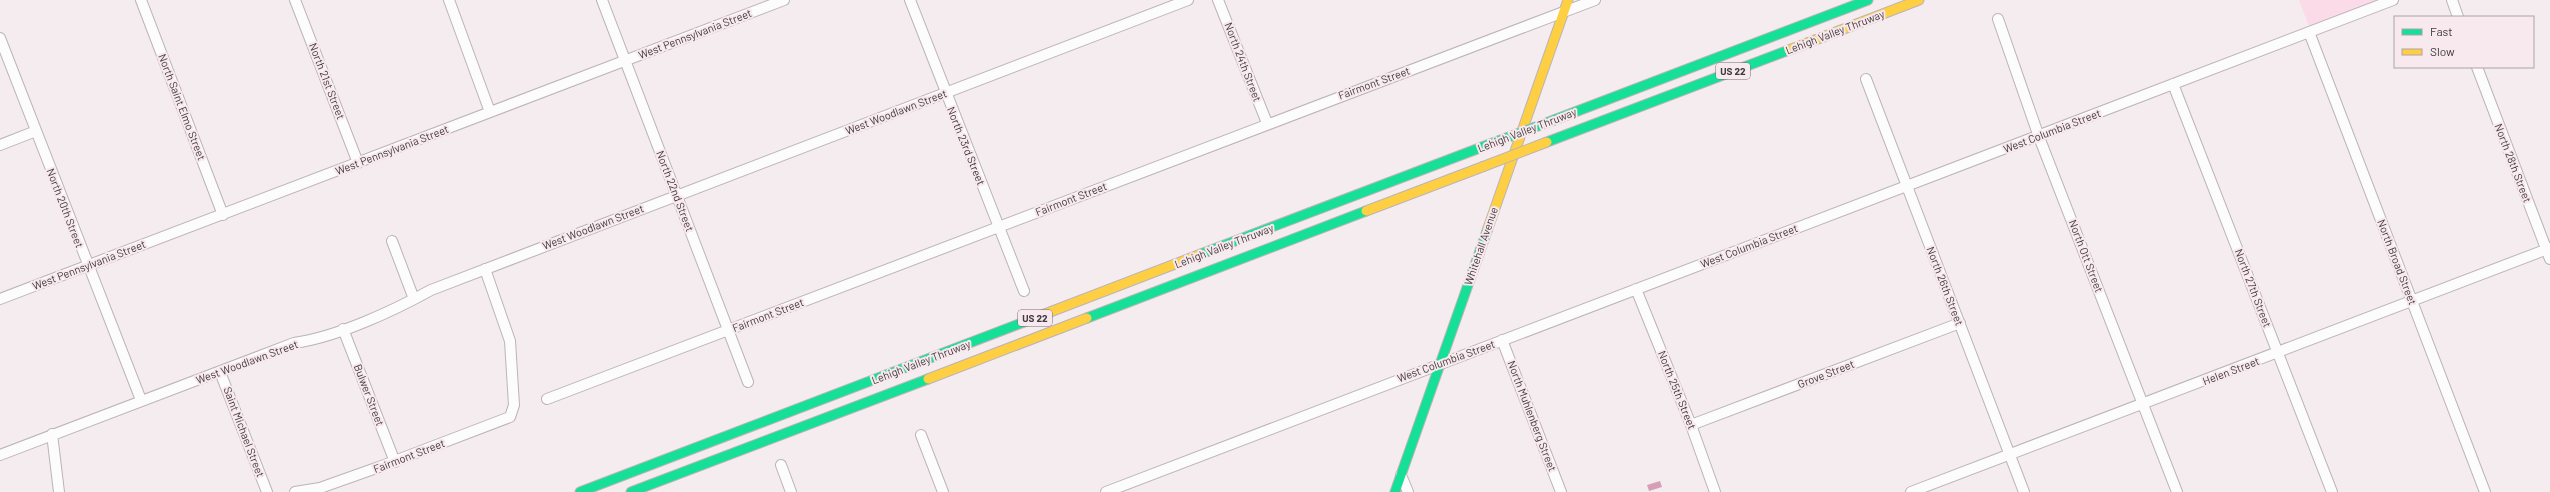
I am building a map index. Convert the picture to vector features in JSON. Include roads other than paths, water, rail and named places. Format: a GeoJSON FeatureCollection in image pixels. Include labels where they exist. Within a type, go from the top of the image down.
{"type":"FeatureCollection","features":[{"type":"Feature","properties":{"kind":"main road","name":"Whitehall Avenue"},"geometry":{"type":"LineString","coordinates":[[1395,492],[1568,0]]}},
{"type":"Feature","properties":{"kind":"main road","name":"Lehigh Valley Thruway"},"geometry":{"type":"LineString","coordinates":[[580,492],[1868,0]]}},
{"type":"Feature","properties":{"kind":"main road","name":"Lehigh Valley Thruway"},"geometry":{"type":"LineString","coordinates":[[631,492],[1919,0]]}},
{"type":"Feature","properties":{"kind":"street","name":"North Saint Elmo Street"},"geometry":{"type":"LineString","coordinates":[[141,0],[222,215]]}},
{"type":"Feature","properties":{"kind":"street","name":"North 21st Street"},"geometry":{"type":"LineString","coordinates":[[295,0],[358,163]]}},
{"type":"Feature","properties":{"kind":"street"},"geometry":{"type":"LineString","coordinates":[[448,0],[490,112]]}},
{"type":"Feature","properties":{"kind":"street","name":"North 22nd Street"},"geometry":{"type":"LineString","coordinates":[[602,0],[748,382]]}},
{"type":"Feature","properties":{"kind":"street","name":"West Pennsylvania Street"},"geometry":{"type":"LineString","coordinates":[[0,299],[784,0]]}},
{"type":"Feature","properties":{"kind":"street","name":"North 23rd Street"},"geometry":{"type":"LineString","coordinates":[[910,0],[945,93],[1024,291]]}},
{"type":"Feature","properties":{"kind":"street","name":"West Woodlawn Street"},"geometry":{"type":"LineString","coordinates":[[0,454],[294,343],[314,340],[343,329],[414,299],[431,290],[1188,0]]}},
{"type":"Feature","properties":{"kind":"street","name":"North 24th Street"},"geometry":{"type":"LineString","coordinates":[[1218,0],[1267,123]]}},
{"type":"Feature","properties":{"kind":"street","name":"Fairmont Street"},"geometry":{"type":"LineString","coordinates":[[547,399],[1267,123],[1595,0]]}},
{"type":"Feature","properties":{"kind":"street","name":"West Columbia Street"},"geometry":{"type":"LineString","coordinates":[[1106,492],[1906,185],[2039,137],[2172,84],[2393,0]]}},
{"type":"Feature","properties":{"kind":"street"},"geometry":{"type":"LineString","coordinates":[[2452,0],[2458,16]]}},
{"type":"Feature","properties":{"kind":"street","name":"North Ott Street"},"geometry":{"type":"LineString","coordinates":[[1998,19],[2039,137],[2177,492]]}},
{"type":"Feature","properties":{"kind":"street","name":"North Broad Street"},"geometry":{"type":"LineString","coordinates":[[2309,32],[2485,492]]}},
{"type":"Feature","properties":{"kind":"street","name":"North 20th Street"},"geometry":{"type":"LineString","coordinates":[[0,38],[141,400]]}},
{"type":"Feature","properties":{"kind":"street","name":"North 28th Street"},"geometry":{"type":"LineString","coordinates":[[2477,68],[2549,252]]}},
{"type":"Feature","properties":{"kind":"street","name":"North 26th Street"},"geometry":{"type":"LineString","coordinates":[[1866,79],[2024,492]]}},
{"type":"Feature","properties":{"kind":"street","name":"North 27th Street"},"geometry":{"type":"LineString","coordinates":[[2172,84],[2332,492]]}},
{"type":"Feature","properties":{"kind":"street"},"geometry":{"type":"LineString","coordinates":[[0,145],[36,131]]}},
{"type":"Feature","properties":{"kind":"street"},"geometry":{"type":"LineString","coordinates":[[392,241],[414,299]]}},
{"type":"Feature","properties":{"kind":"street","name":"Helen Street"},"geometry":{"type":"LineString","coordinates":[[1911,492],[2412,302],[2549,252]]}},
{"type":"Feature","properties":{"kind":"street","name":"Fairmont Street"},"geometry":{"type":"LineString","coordinates":[[295,492],[320,488],[395,462],[507,418],[512,414],[514,405],[510,341],[485,269]]}},
{"type":"Feature","properties":{"kind":"street","name":"North 25th Street"},"geometry":{"type":"LineString","coordinates":[[1636,288],[1691,425],[1715,492]]}},
{"type":"Feature","properties":{"kind":"street","name":"Grove Street"},"geometry":{"type":"LineString","coordinates":[[1691,425],[1960,323]]}},
{"type":"Feature","properties":{"kind":"street","name":"Bulwer Street"},"geometry":{"type":"LineString","coordinates":[[343,329],[395,462]]}},
{"type":"Feature","properties":{"kind":"street","name":"North Muhlenberg Street"},"geometry":{"type":"LineString","coordinates":[[1502,340],[1561,492]]}},
{"type":"Feature","properties":{"kind":"street","name":"Saint Michael Street"},"geometry":{"type":"LineString","coordinates":[[220,372],[267,492]]}},
{"type":"Feature","properties":{"kind":"street"},"geometry":{"type":"LineString","coordinates":[[52,434],[59,492]]}},
{"type":"Feature","properties":{"kind":"street"},"geometry":{"type":"LineString","coordinates":[[921,435],[943,492]]}},
{"type":"Feature","properties":{"kind":"street"},"geometry":{"type":"LineString","coordinates":[[782,465],[791,492]]}},
{"type":"Feature","properties":{"kind":"street"},"geometry":{"type":"LineString","coordinates":[[1401,475],[1408,492]]}}]}
